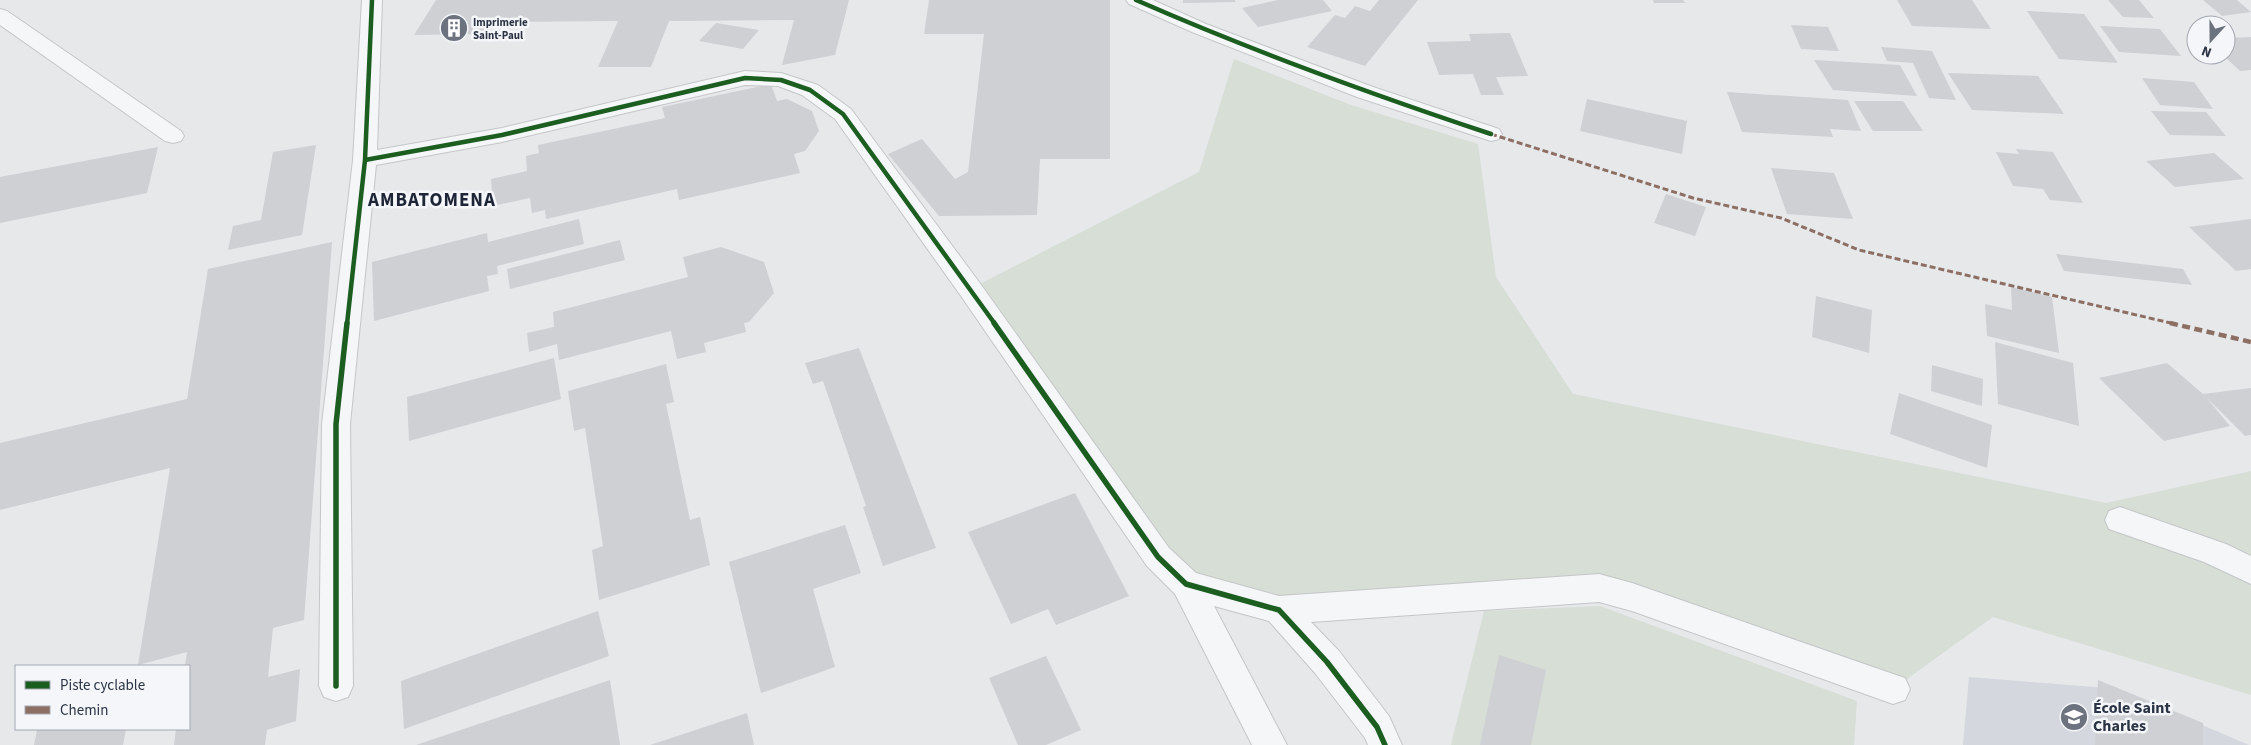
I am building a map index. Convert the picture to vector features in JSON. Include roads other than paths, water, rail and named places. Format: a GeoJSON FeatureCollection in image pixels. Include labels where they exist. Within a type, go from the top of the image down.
{"type":"FeatureCollection","features":[{"type":"Feature","properties":{"kind":"street"},"geometry":{"type":"LineString","coordinates":[[336,686],[336,424],[365,160],[372,0]]}},
{"type":"Feature","properties":{"kind":"street"},"geometry":{"type":"LineString","coordinates":[[1136,0],[1199,28],[1365,92],[1491,134]]}},
{"type":"Feature","properties":{"kind":"street"},"geometry":{"type":"LineString","coordinates":[[0,15],[173,136]]}},
{"type":"Feature","properties":{"kind":"street"},"geometry":{"type":"LineString","coordinates":[[365,160],[502,135],[745,78],[781,80],[810,90],[843,114],[970,289],[1158,557],[1186,584],[1270,745]]}},
{"type":"Feature","properties":{"kind":"street"},"geometry":{"type":"LineString","coordinates":[[2120,520],[2215,553],[2251,571]]}},
{"type":"Feature","properties":{"kind":"street"},"geometry":{"type":"LineString","coordinates":[[1186,584],[1279,610],[1599,588],[1632,597],[1893,689]]}},
{"type":"Feature","properties":{"kind":"street"},"geometry":{"type":"LineString","coordinates":[[1279,610],[1338,676],[1377,727],[1385,745]]}},
{"type":"Feature","properties":{"kind":"place","name":"Imprimerie Saint-Paul"},"geometry":{"type":"Point","coordinates":[454,28]}},
{"type":"Feature","properties":{"kind":"place","name":"École Saint Charles"},"geometry":{"type":"Point","coordinates":[2074,717]}},
{"type":"Feature","properties":{"kind":"district","name":"AMBATOMENA"},"geometry":{"type":"Point","coordinates":[432,200]}}]}
